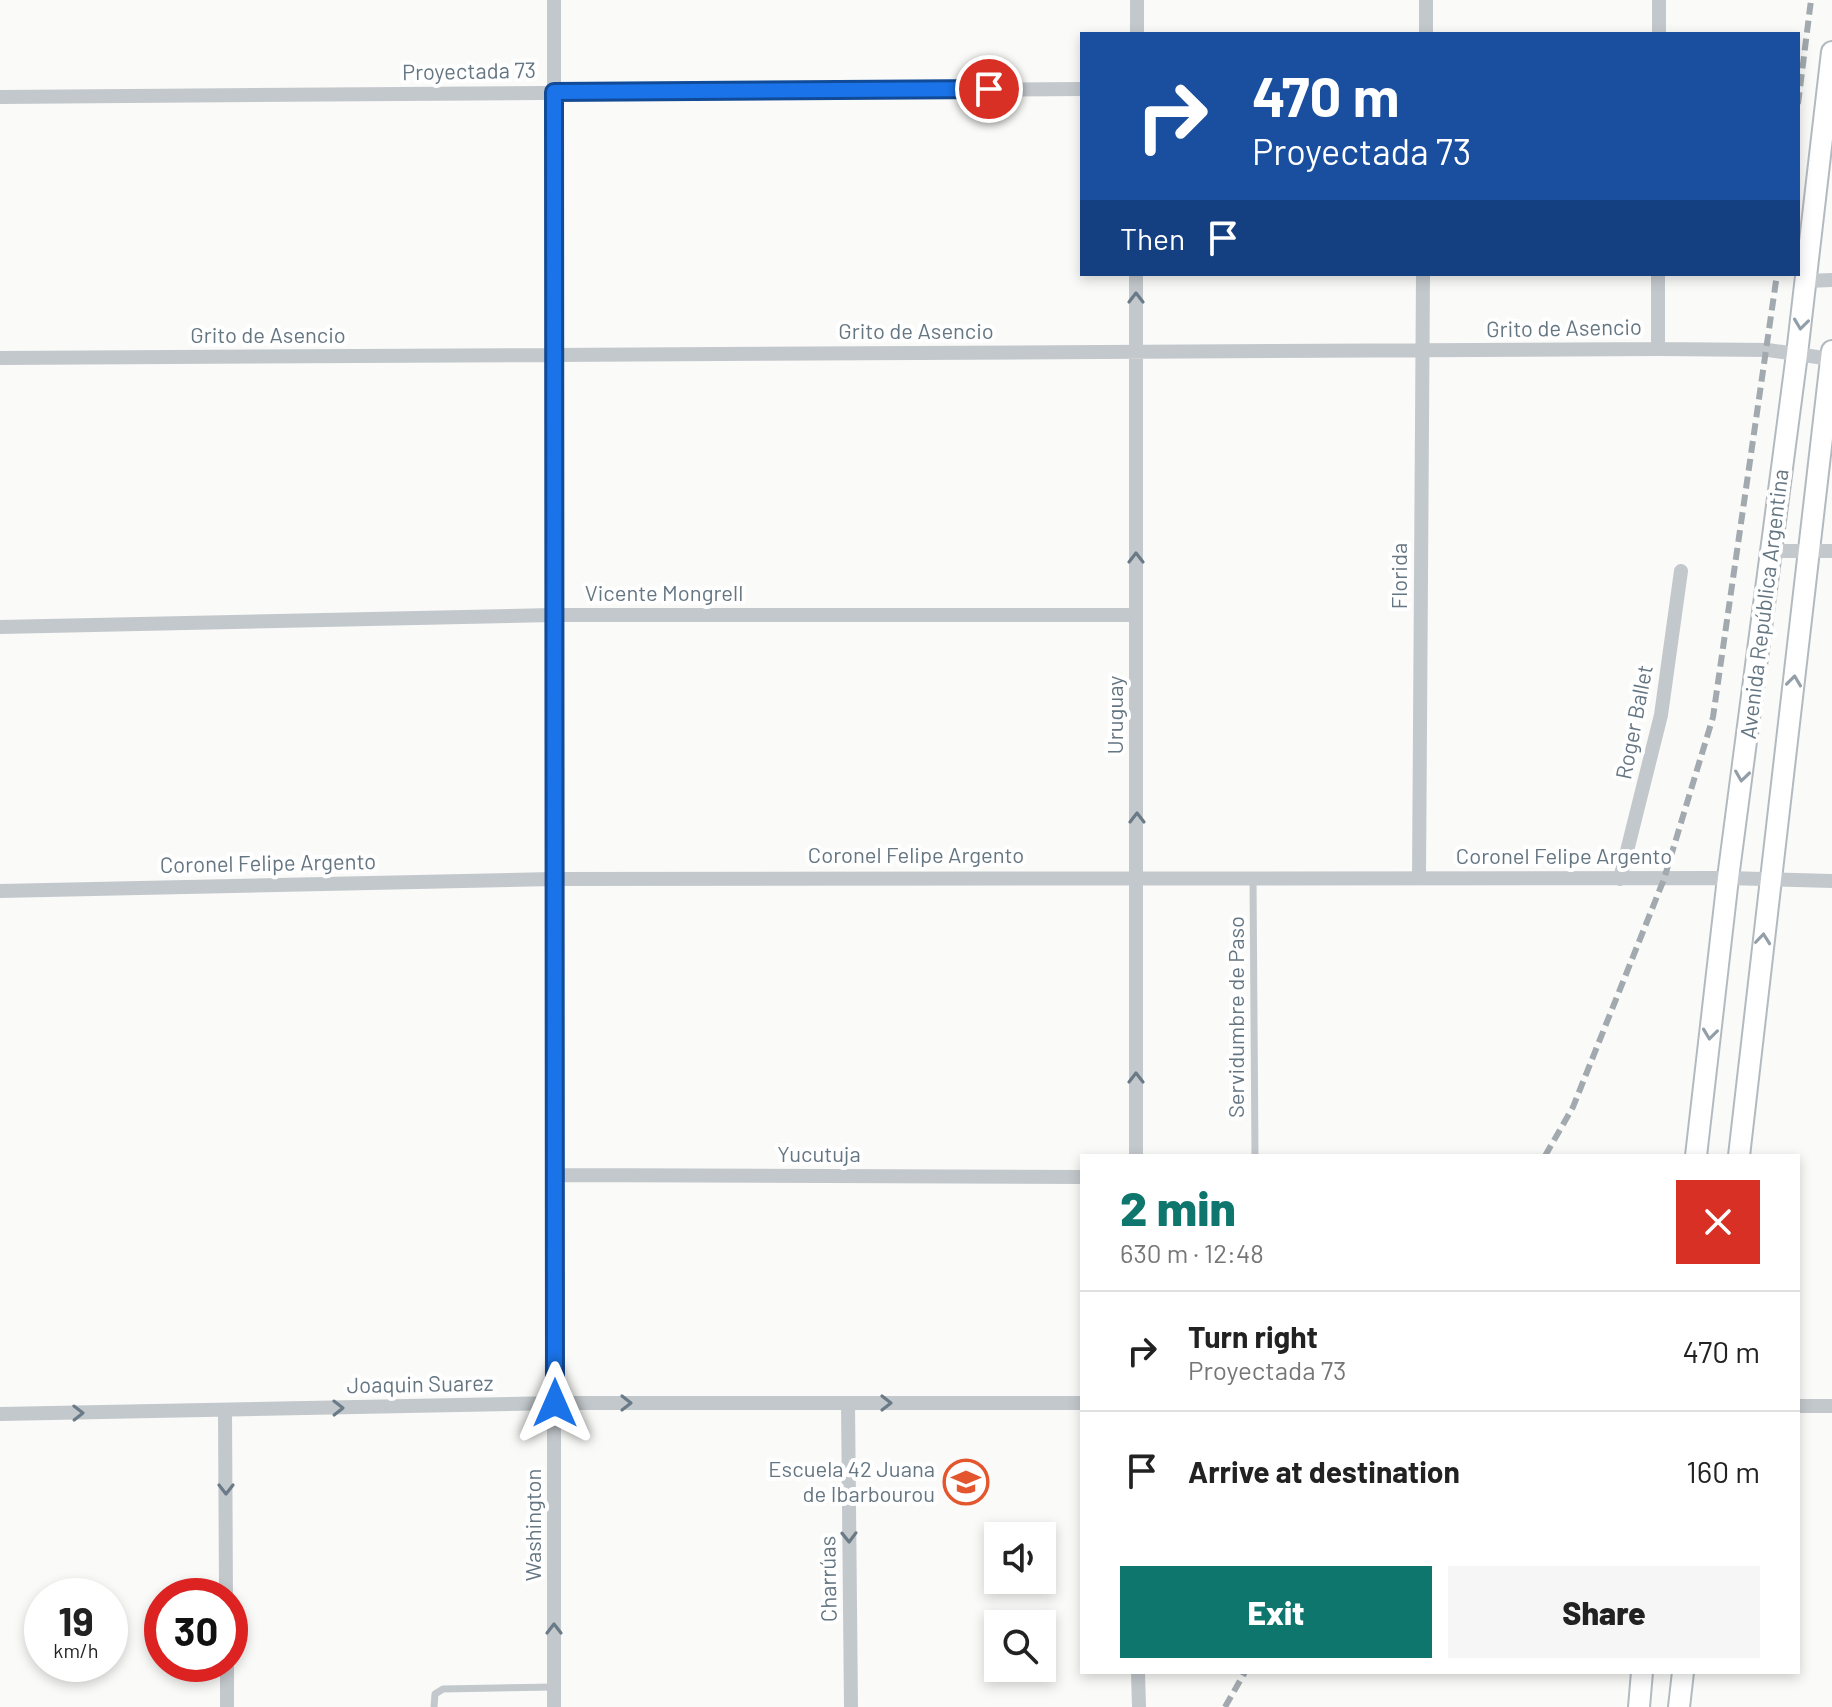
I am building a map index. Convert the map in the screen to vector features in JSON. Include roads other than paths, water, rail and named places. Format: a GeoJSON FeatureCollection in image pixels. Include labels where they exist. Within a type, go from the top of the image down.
{"type":"FeatureCollection","features":[{"type":"Feature","properties":{"kind":"street","name":"Washington"},"geometry":{"type":"LineString","coordinates":[[554,0],[554,1707]]}},
{"type":"Feature","properties":{"kind":"street"},"geometry":{"type":"LineString","coordinates":[[1137,0],[1137,32]]}},
{"type":"Feature","properties":{"kind":"street"},"geometry":{"type":"LineString","coordinates":[[1426,0],[1426,32]]}},
{"type":"Feature","properties":{"kind":"street"},"geometry":{"type":"LineString","coordinates":[[1659,0],[1659,32]]}},
{"type":"Feature","properties":{"kind":"street","name":"Avenida República Argentina"},"geometry":{"type":"LineString","coordinates":[[1696,1154],[1728,878],[1806,281],[1822,208],[1832,52]]}},
{"type":"Feature","properties":{"kind":"street","name":"Proyectada 73"},"geometry":{"type":"LineString","coordinates":[[0,97],[1080,89]]}},
{"type":"Feature","properties":{"kind":"street","name":"Uruguay"},"geometry":{"type":"LineString","coordinates":[[1136,276],[1136,1154]]}},
{"type":"Feature","properties":{"kind":"street","name":"Florida"},"geometry":{"type":"LineString","coordinates":[[1419,878],[1423,276]]}},
{"type":"Feature","properties":{"kind":"street"},"geometry":{"type":"LineString","coordinates":[[1658,276],[1658,349]]}},
{"type":"Feature","properties":{"kind":"street"},"geometry":{"type":"LineString","coordinates":[[1806,281],[1832,280]]}},
{"type":"Feature","properties":{"kind":"street","name":"Grito de Asencio"},"geometry":{"type":"LineString","coordinates":[[0,358],[1658,349],[1768,350],[1831,359]]}},
{"type":"Feature","properties":{"kind":"street","name":"Avenida República Argentina"},"geometry":{"type":"LineString","coordinates":[[1739,1154],[1832,351]]}},
{"type":"Feature","properties":{"kind":"street"},"geometry":{"type":"LineString","coordinates":[[1771,551],[1832,551]]}},
{"type":"Feature","properties":{"kind":"street","name":"Roger Ballet"},"geometry":{"type":"LineString","coordinates":[[1620,879],[1661,715],[1681,571]]}},
{"type":"Feature","properties":{"kind":"street","name":"Vicente Mongrell"},"geometry":{"type":"LineString","coordinates":[[0,627],[553,615],[1136,615]]}},
{"type":"Feature","properties":{"kind":"street","name":"Coronel Felipe Argento"},"geometry":{"type":"LineString","coordinates":[[0,891],[553,879],[1137,876],[1832,881]]}},
{"type":"Feature","properties":{"kind":"street","name":"Yucutuja"},"geometry":{"type":"LineString","coordinates":[[555,1175],[1080,1177]]}},
{"type":"Feature","properties":{"kind":"street","name":"Joaquin Suarez"},"geometry":{"type":"LineString","coordinates":[[0,1414],[555,1403],[1080,1403]]}},
{"type":"Feature","properties":{"kind":"street","name":"Charrúas"},"geometry":{"type":"LineString","coordinates":[[848,1403],[851,1707]]}},
{"type":"Feature","properties":{"kind":"street"},"geometry":{"type":"LineString","coordinates":[[1800,1406],[1832,1406]]}},
{"type":"Feature","properties":{"kind":"street"},"geometry":{"type":"LineString","coordinates":[[225,1411],[226,1578]]}},
{"type":"Feature","properties":{"kind":"street"},"geometry":{"type":"LineString","coordinates":[[1138,1674],[1139,1707]]}},
{"type":"Feature","properties":{"kind":"street"},"geometry":{"type":"LineString","coordinates":[[1639,1707],[1642,1674]]}},
{"type":"Feature","properties":{"kind":"street"},"geometry":{"type":"LineString","coordinates":[[1679,1707],[1683,1674]]}},
{"type":"Feature","properties":{"kind":"street"},"geometry":{"type":"LineString","coordinates":[[227,1682],[227,1707]]}},
{"type":"Feature","properties":{"kind":"lane","name":"Servidumbre de Paso"},"geometry":{"type":"LineString","coordinates":[[1253,878],[1255,1154]]}},
{"type":"Feature","properties":{"kind":"lane"},"geometry":{"type":"LineString","coordinates":[[434,1707],[435,1694],[443,1689],[554,1687]]}},
{"type":"Feature","properties":{"kind":"railway"},"geometry":{"type":"LineString","coordinates":[[1800,88],[1811,0]]}},
{"type":"Feature","properties":{"kind":"railway"},"geometry":{"type":"LineString","coordinates":[[1546,1154],[1573,1107],[1664,879],[1713,717],[1777,276]]}},
{"type":"Feature","properties":{"kind":"railway"},"geometry":{"type":"LineString","coordinates":[[1225,1707],[1244,1674]]}},
{"type":"Feature","properties":{"kind":"place","name":"Escuela 42 Juana de Ibarbourou"},"geometry":{"type":"Point","coordinates":[966,1482]}}]}
